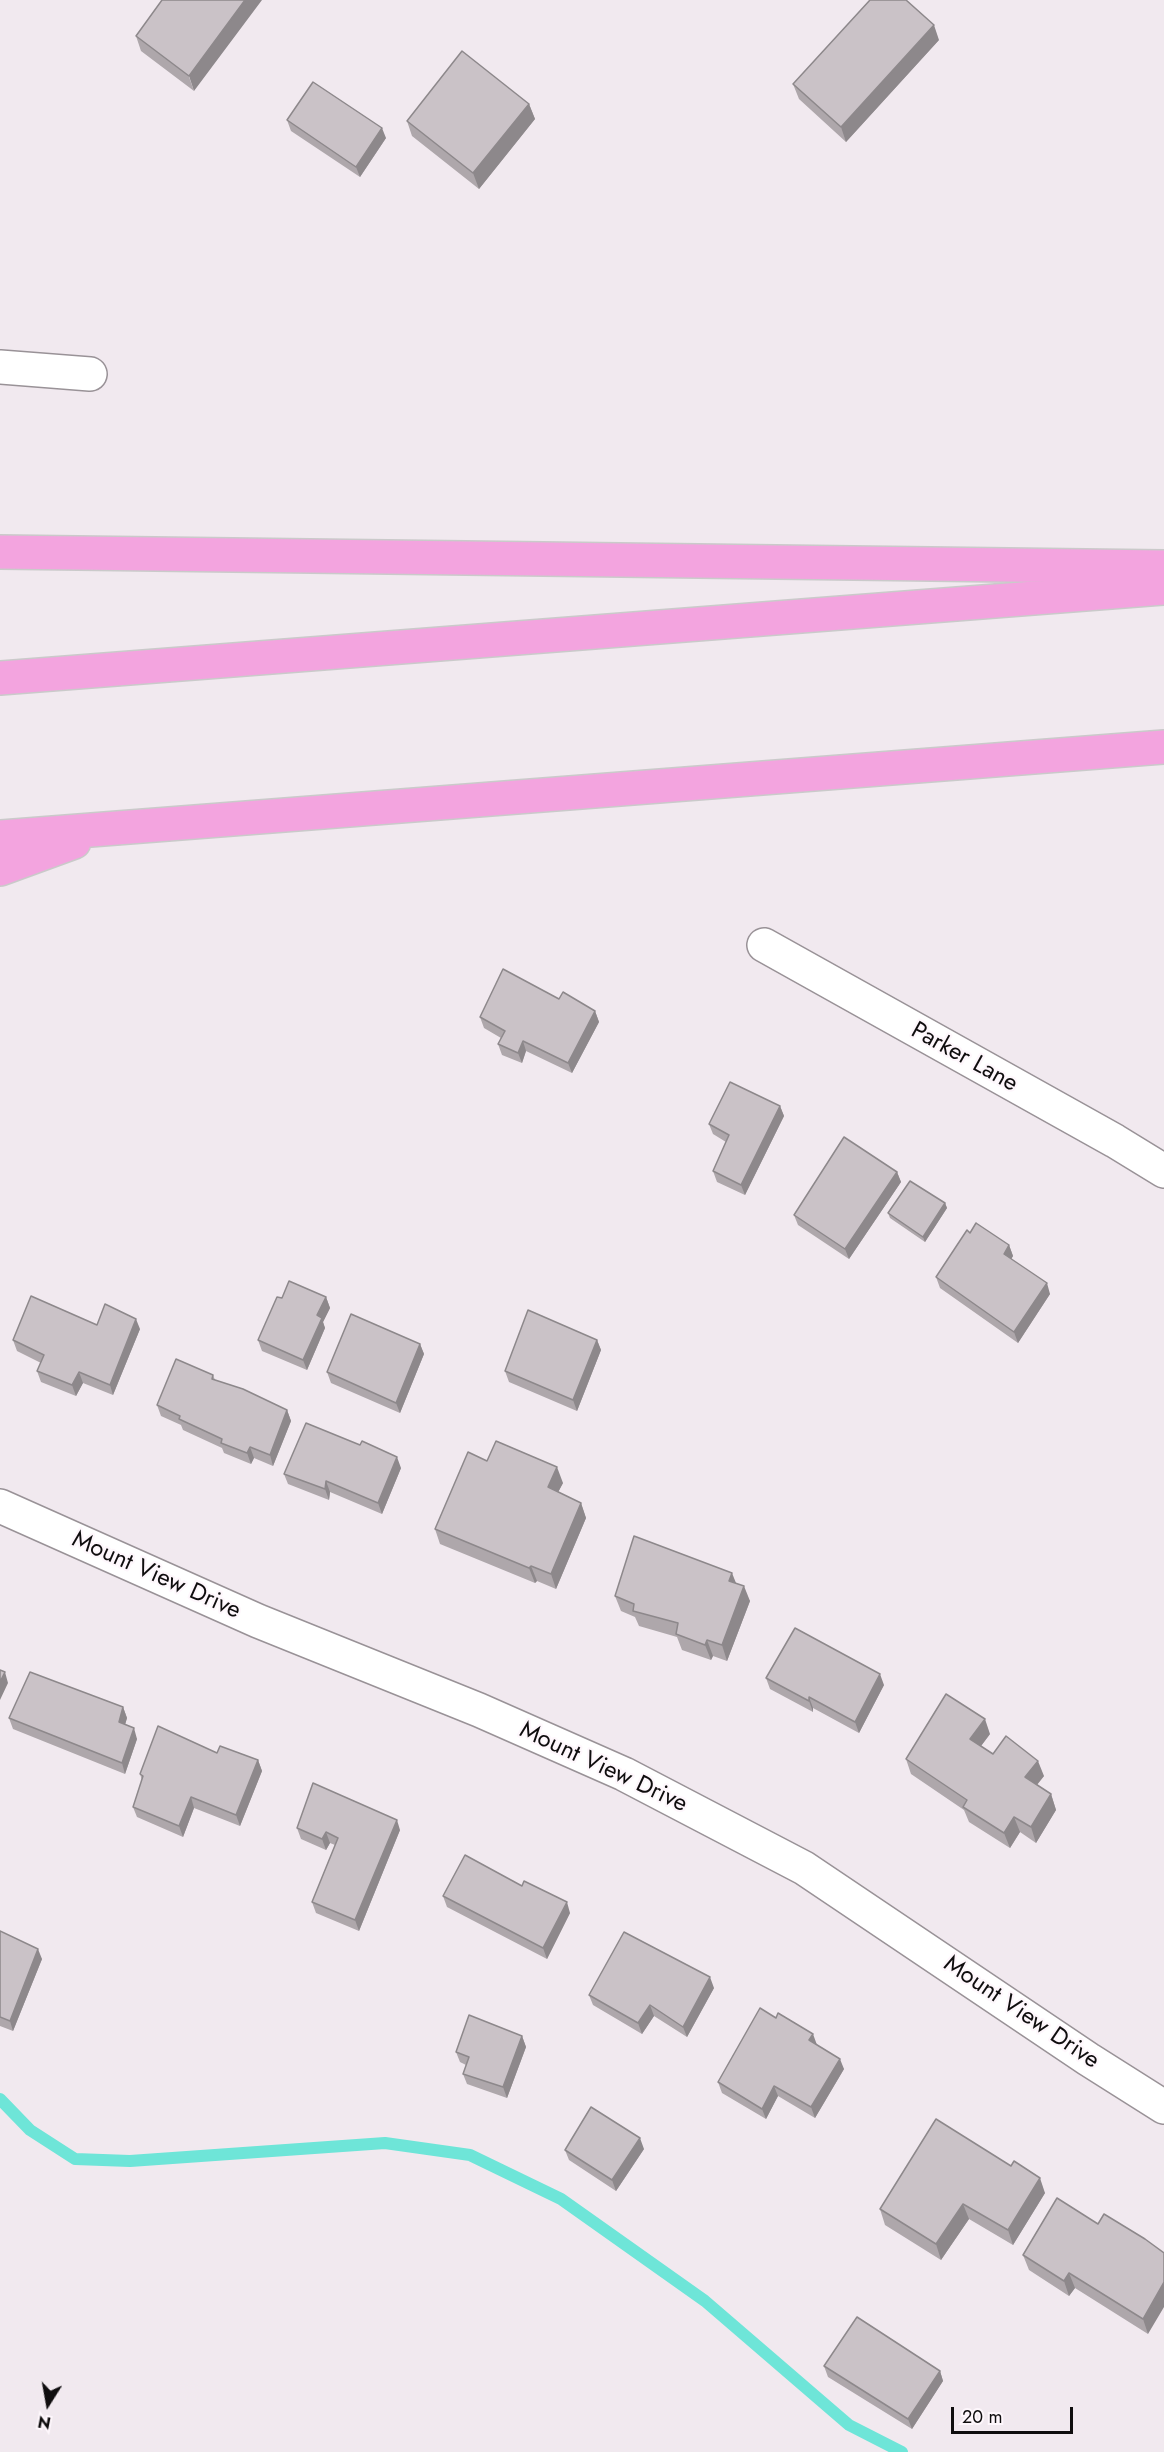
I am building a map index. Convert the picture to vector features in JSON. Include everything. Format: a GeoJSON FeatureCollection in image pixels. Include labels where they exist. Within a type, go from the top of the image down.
{"type":"FeatureCollection","features":[{"type":"Feature","properties":{"kind":"highway"},"geometry":{"type":"LineString","coordinates":[[0,552],[1164,567]]}},
{"type":"Feature","properties":{"kind":"highway"},"geometry":{"type":"LineString","coordinates":[[0,678],[1164,588]]}},
{"type":"Feature","properties":{"kind":"highway"},"geometry":{"type":"LineString","coordinates":[[0,837],[1164,747]]}},
{"type":"Feature","properties":{"kind":"highway"},"geometry":{"type":"LineString","coordinates":[[0,869],[107,829]]}},
{"type":"Feature","properties":{"kind":"street"},"geometry":{"type":"LineString","coordinates":[[0,367],[90,374]]}},
{"type":"Feature","properties":{"kind":"street","name":"Parker Lane"},"geometry":{"type":"LineString","coordinates":[[764,945],[1115,1141],[1164,1171]]}},
{"type":"Feature","properties":{"kind":"street","name":"Mount View Drive"},"geometry":{"type":"LineString","coordinates":[[0,1506],[258,1621],[479,1710],[624,1774],[804,1868],[1088,2059],[1164,2107]]}},
{"type":"Feature","properties":{"kind":"building"},"geometry":{"type":"Polygon","coordinates":[[[162,0],[245,0],[189,76],[136,36],[162,0]]]}},
{"type":"Feature","properties":{"kind":"building"},"geometry":{"type":"Polygon","coordinates":[[[870,0],[906,0],[934,25],[841,127],[793,84],[870,0]]]}},
{"type":"Feature","properties":{"kind":"building"},"geometry":{"type":"Polygon","coordinates":[[[462,51],[529,104],[473,173],[407,121],[462,51]]]}},
{"type":"Feature","properties":{"kind":"building"},"geometry":{"type":"Polygon","coordinates":[[[313,82],[382,128],[356,167],[287,120],[313,82]]]}},
{"type":"Feature","properties":{"kind":"building"},"geometry":{"type":"Polygon","coordinates":[[[503,969],[559,999],[563,992],[595,1011],[568,1063],[523,1041],[518,1053],[498,1044],[505,1031],[480,1017],[503,969]]]}},
{"type":"Feature","properties":{"kind":"building"},"geometry":{"type":"Polygon","coordinates":[[[730,1082],[780,1106],[741,1185],[713,1171],[729,1135],[709,1124],[730,1082]]]}},
{"type":"Feature","properties":{"kind":"building"},"geometry":{"type":"Polygon","coordinates":[[[844,1137],[897,1172],[845,1249],[794,1215],[844,1137]]]}},
{"type":"Feature","properties":{"kind":"building"},"geometry":{"type":"Polygon","coordinates":[[[910,1181],[945,1203],[923,1237],[888,1213],[910,1181]]]}},
{"type":"Feature","properties":{"kind":"building"},"geometry":{"type":"Polygon","coordinates":[[[976,1223],[1009,1245],[1004,1254],[1047,1283],[1014,1332],[936,1277],[967,1230],[970,1233],[976,1223]]]}},
{"type":"Feature","properties":{"kind":"building"},"geometry":{"type":"Polygon","coordinates":[[[289,1281],[326,1297],[317,1315],[322,1318],[303,1360],[258,1340],[277,1297],[282,1298],[289,1281]]]}},
{"type":"Feature","properties":{"kind":"building"},"geometry":{"type":"Polygon","coordinates":[[[31,1296],[97,1325],[105,1304],[136,1319],[110,1385],[79,1372],[72,1385],[37,1371],[44,1355],[13,1340],[31,1296]]]}},
{"type":"Feature","properties":{"kind":"building"},"geometry":{"type":"Polygon","coordinates":[[[528,1310],[597,1340],[573,1400],[505,1371],[528,1310]]]}},
{"type":"Feature","properties":{"kind":"building"},"geometry":{"type":"Polygon","coordinates":[[[351,1314],[420,1344],[396,1403],[327,1372],[351,1314]]]}},
{"type":"Feature","properties":{"kind":"building"},"geometry":{"type":"Polygon","coordinates":[[[176,1359],[213,1375],[212,1379],[243,1389],[287,1410],[270,1455],[250,1447],[247,1453],[221,1443],[222,1439],[179,1419],[180,1416],[157,1405],[176,1359]]]}},
{"type":"Feature","properties":{"kind":"building"},"geometry":{"type":"Polygon","coordinates":[[[306,1423],[360,1445],[362,1441],[397,1457],[378,1503],[326,1481],[325,1489],[284,1474],[306,1423]]]}},
{"type":"Feature","properties":{"kind":"building"},"geometry":{"type":"Polygon","coordinates":[[[496,1441],[557,1467],[548,1487],[581,1503],[551,1574],[531,1566],[529,1568],[435,1529],[468,1452],[487,1461],[496,1441]]]}},
{"type":"Feature","properties":{"kind":"building"},"geometry":{"type":"Polygon","coordinates":[[[634,1536],[732,1573],[729,1581],[744,1586],[722,1645],[707,1640],[705,1645],[676,1634],[678,1623],[633,1611],[634,1604],[615,1596],[634,1536]]]}},
{"type":"Feature","properties":{"kind":"building"},"geometry":{"type":"Polygon","coordinates":[[[795,1628],[880,1674],[855,1722],[809,1697],[809,1701],[766,1678],[795,1628]]]}},
{"type":"Feature","properties":{"kind":"building"},"geometry":{"type":"Polygon","coordinates":[[[0,1670],[5,1672],[0,1682],[0,1670]]]}},
{"type":"Feature","properties":{"kind":"building"},"geometry":{"type":"Polygon","coordinates":[[[30,1672],[123,1707],[119,1722],[134,1728],[122,1763],[9,1718],[30,1672]]]}},
{"type":"Feature","properties":{"kind":"building"},"geometry":{"type":"Polygon","coordinates":[[[946,1694],[985,1719],[970,1739],[993,1754],[1006,1736],[1038,1761],[1025,1777],[1051,1794],[1031,1827],[1014,1817],[1004,1833],[963,1807],[967,1800],[906,1759],[946,1694]]]}},
{"type":"Feature","properties":{"kind":"building"},"geometry":{"type":"Polygon","coordinates":[[[158,1726],[217,1753],[220,1746],[258,1760],[236,1815],[191,1797],[179,1826],[133,1807],[143,1776],[140,1774],[158,1726]]]}},
{"type":"Feature","properties":{"kind":"building"},"geometry":{"type":"Polygon","coordinates":[[[313,1783],[397,1820],[355,1920],[312,1902],[338,1838],[326,1832],[322,1839],[297,1828],[313,1783]]]}},
{"type":"Feature","properties":{"kind":"building"},"geometry":{"type":"Polygon","coordinates":[[[465,1855],[522,1886],[524,1881],[567,1902],[543,1948],[443,1896],[465,1855]]]}},
{"type":"Feature","properties":{"kind":"building"},"geometry":{"type":"Polygon","coordinates":[[[0,1931],[38,1949],[10,2021],[0,2017],[0,1931]]]}},
{"type":"Feature","properties":{"kind":"building"},"geometry":{"type":"Polygon","coordinates":[[[624,1932],[710,1977],[683,2027],[650,2005],[638,2023],[589,1995],[624,1932]]]}},
{"type":"Feature","properties":{"kind":"building"},"geometry":{"type":"Polygon","coordinates":[[[760,2008],[776,2018],[778,2013],[813,2034],[809,2040],[840,2059],[811,2107],[774,2086],[762,2109],[718,2082],[760,2008]]]}},
{"type":"Feature","properties":{"kind":"building"},"geometry":{"type":"Polygon","coordinates":[[[469,2015],[522,2036],[503,2087],[463,2074],[469,2057],[456,2052],[469,2015]]]}},
{"type":"Feature","properties":{"kind":"building"},"geometry":{"type":"Polygon","coordinates":[[[591,2107],[640,2138],[612,2180],[565,2150],[591,2107]]]}},
{"type":"Feature","properties":{"kind":"building"},"geometry":{"type":"Polygon","coordinates":[[[936,2119],[1011,2166],[1014,2161],[1040,2178],[1008,2230],[963,2204],[936,2244],[880,2209],[936,2119]]]}},
{"type":"Feature","properties":{"kind":"building"},"geometry":{"type":"Polygon","coordinates":[[[1057,2198],[1098,2224],[1104,2214],[1164,2253],[1164,2282],[1143,2319],[1069,2273],[1064,2281],[1023,2255],[1057,2198]]]}},
{"type":"Feature","properties":{"kind":"building"},"geometry":{"type":"Polygon","coordinates":[[[857,2317],[940,2371],[908,2419],[824,2366],[857,2317]]]}},
{"type":"Feature","properties":{"kind":"waterway"},"geometry":{"type":"LineString","coordinates":[[0,2099],[30,2130],[75,2159],[130,2161],[385,2143],[470,2155],[561,2199],[705,2301],[849,2425],[902,2452]]}}]}
